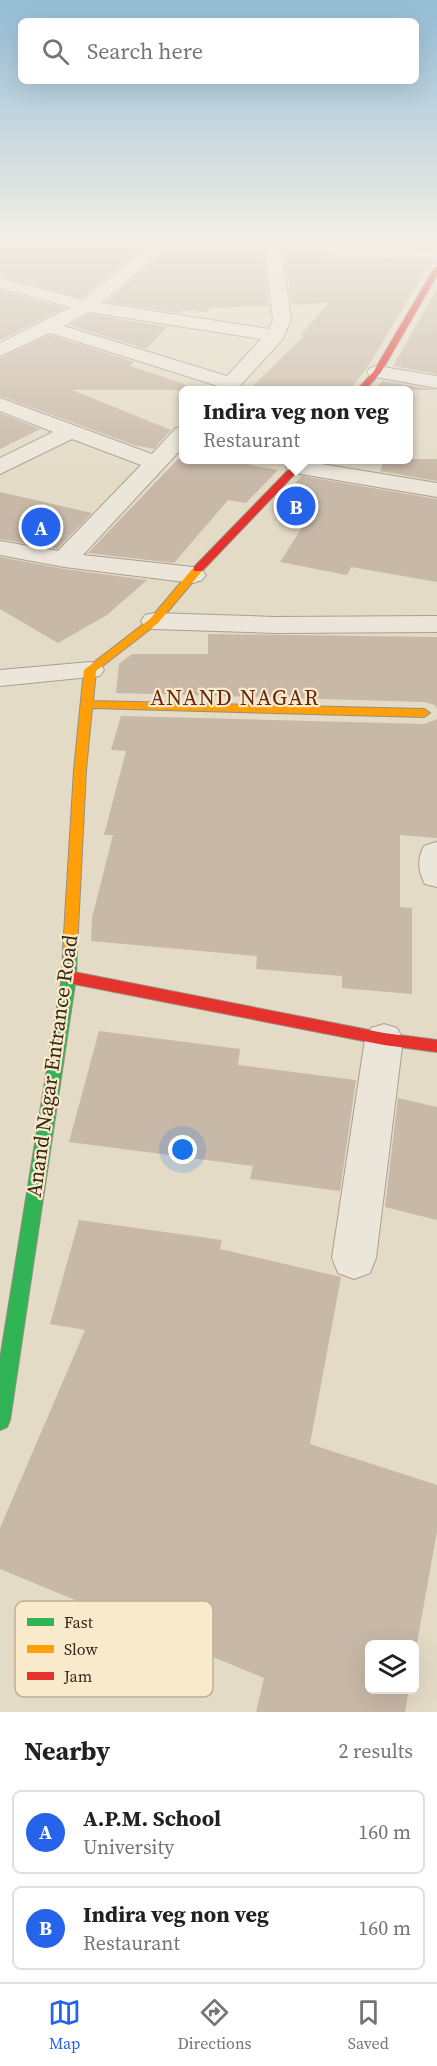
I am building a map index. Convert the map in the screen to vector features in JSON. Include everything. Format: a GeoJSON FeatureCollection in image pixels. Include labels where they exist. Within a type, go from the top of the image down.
{"type":"FeatureCollection","features":[{"type":"Feature","properties":{"kind":"street"},"geometry":{"type":"LineString","coordinates":[[0,350],[65,318]]}},
{"type":"Feature","properties":{"kind":"street"},"geometry":{"type":"LineString","coordinates":[[162,318],[275,336]]}},
{"type":"Feature","properties":{"kind":"street"},"geometry":{"type":"LineString","coordinates":[[229,386],[275,336],[282,318]]}},
{"type":"Feature","properties":{"kind":"street"},"geometry":{"type":"LineString","coordinates":[[365,386],[377,372],[409,318]]}},
{"type":"Feature","properties":{"kind":"street"},"geometry":{"type":"LineString","coordinates":[[49,327],[225,386]]}},
{"type":"Feature","properties":{"kind":"street"},"geometry":{"type":"LineString","coordinates":[[377,372],[437,381]]}},
{"type":"Feature","properties":{"kind":"street"},"geometry":{"type":"LineString","coordinates":[[0,404],[155,463]]}},
{"type":"Feature","properties":{"kind":"street"},"geometry":{"type":"LineString","coordinates":[[0,467],[71,431]]}},
{"type":"Feature","properties":{"kind":"street"},"geometry":{"type":"LineString","coordinates":[[64,560],[179,438]]}},
{"type":"Feature","properties":{"kind":"street"},"geometry":{"type":"LineString","coordinates":[[0,678],[90,670],[154,621],[193,575],[299,464]]}},
{"type":"Feature","properties":{"kind":"street"},"geometry":{"type":"LineString","coordinates":[[305,464],[437,490]]}},
{"type":"Feature","properties":{"kind":"street"},"geometry":{"type":"LineString","coordinates":[[0,548],[64,560],[193,575]]}},
{"type":"Feature","properties":{"kind":"street"},"geometry":{"type":"LineString","coordinates":[[154,621],[275,625],[437,624]]}},
{"type":"Feature","properties":{"kind":"street","name":"Anand Nagar Entrance Road"},"geometry":{"type":"LineString","coordinates":[[0,1420],[7,1327],[69,976],[80,770],[90,670]]}},
{"type":"Feature","properties":{"kind":"street"},"geometry":{"type":"LineString","coordinates":[[87,704],[424,713]]}},
{"type":"Feature","properties":{"kind":"street"},"geometry":{"type":"LineString","coordinates":[[69,976],[384,1038],[437,1046]]}},
{"type":"Feature","properties":{"kind":"street"},"geometry":{"type":"LineString","coordinates":[[354,1258],[384,1038]]}},
{"type":"Feature","properties":{"kind":"building"},"geometry":{"type":"Polygon","coordinates":[[[0,318],[45,318],[0,340],[0,318]]]}},
{"type":"Feature","properties":{"kind":"building"},"geometry":{"type":"Polygon","coordinates":[[[82,318],[112,318],[167,327],[146,349],[70,325],[82,318]]]}},
{"type":"Feature","properties":{"kind":"building"},"geometry":{"type":"Polygon","coordinates":[[[316,318],[397,318],[367,368],[352,386],[253,386],[304,336],[300,335],[316,318]]]}},
{"type":"Feature","properties":{"kind":"building"},"geometry":{"type":"Polygon","coordinates":[[[420,318],[437,318],[437,374],[393,366],[420,318]]]}},
{"type":"Feature","properties":{"kind":"building"},"geometry":{"type":"Polygon","coordinates":[[[50,335],[134,362],[130,366],[185,384],[179,386],[179,390],[72,390],[171,430],[154,449],[134,445],[0,396],[0,358],[50,335]]]}},
{"type":"Feature","properties":{"kind":"building"},"geometry":{"type":"Polygon","coordinates":[[[382,381],[413,386],[378,386],[382,381]]]}},
{"type":"Feature","properties":{"kind":"building"},"geometry":{"type":"Polygon","coordinates":[[[413,386],[437,390],[413,390],[413,386]]]}},
{"type":"Feature","properties":{"kind":"building"},"geometry":{"type":"Polygon","coordinates":[[[0,413],[40,429],[0,449],[0,413]]]}},
{"type":"Feature","properties":{"kind":"building"},"geometry":{"type":"Polygon","coordinates":[[[178,459],[179,464],[250,464],[278,470],[246,503],[228,500],[174,563],[88,553],[178,459]]]}},
{"type":"Feature","properties":{"kind":"building"},"geometry":{"type":"Polygon","coordinates":[[[413,459],[437,459],[437,481],[380,471],[383,464],[413,464],[413,459]]]}},
{"type":"Feature","properties":{"kind":"building"},"geometry":{"type":"Polygon","coordinates":[[[302,476],[437,499],[437,582],[351,567],[347,575],[280,562],[310,515],[272,508],[302,476]]]}},
{"type":"Feature","properties":{"kind":"building"},"geometry":{"type":"Polygon","coordinates":[[[0,492],[92,513],[57,549],[0,539],[0,492]]]}},
{"type":"Feature","properties":{"kind":"building"},"geometry":{"type":"Polygon","coordinates":[[[0,557],[64,569],[147,580],[107,615],[58,643],[0,609],[0,557]]]}},
{"type":"Feature","properties":{"kind":"building"},"geometry":{"type":"Polygon","coordinates":[[[208,634],[437,637],[437,709],[435,705],[424,702],[116,693],[119,664],[132,654],[208,654],[208,634]]]}},
{"type":"Feature","properties":{"kind":"building"},"geometry":{"type":"Polygon","coordinates":[[[121,716],[424,724],[437,719],[437,838],[400,835],[400,907],[412,908],[412,994],[342,988],[342,976],[256,969],[257,956],[91,941],[92,918],[113,835],[104,835],[126,751],[111,750],[121,716]]]}},
{"type":"Feature","properties":{"kind":"building"},"geometry":{"type":"Polygon","coordinates":[[[99,1031],[240,1049],[238,1065],[356,1080],[340,1191],[250,1179],[253,1166],[69,1142],[99,1031]]]}},
{"type":"Feature","properties":{"kind":"building"},"geometry":{"type":"Polygon","coordinates":[[[398,1098],[437,1107],[437,1220],[385,1207],[398,1098]]]}},
{"type":"Feature","properties":{"kind":"building"},"geometry":{"type":"Polygon","coordinates":[[[79,1220],[222,1240],[220,1249],[341,1277],[310,1444],[437,1485],[437,1531],[418,1640],[365,1640],[365,1694],[408,1694],[405,1712],[256,1712],[264,1678],[213,1657],[213,1601],[78,1601],[0,1569],[0,1528],[85,1330],[50,1324],[79,1220]]]}},
{"type":"Feature","properties":{"kind":"traffic: fast"},"geometry":{"type":"LineString","coordinates":[[0,1420],[69,977],[70,950]]}},
{"type":"Feature","properties":{"kind":"traffic: slow"},"geometry":{"type":"LineString","coordinates":[[70,950],[80,770],[90,670],[154,621],[198,569]]}},
{"type":"Feature","properties":{"kind":"traffic: slow"},"geometry":{"type":"LineString","coordinates":[[87,704],[424,713]]}},
{"type":"Feature","properties":{"kind":"traffic: jam"},"geometry":{"type":"LineString","coordinates":[[365,386],[377,372],[409,318]]}},
{"type":"Feature","properties":{"kind":"traffic: jam"},"geometry":{"type":"LineString","coordinates":[[198,569],[299,464]]}},
{"type":"Feature","properties":{"kind":"traffic: jam"},"geometry":{"type":"LineString","coordinates":[[69,977],[384,1039],[437,1046]]}},
{"type":"Feature","properties":{"kind":"place","name":"Indira veg non veg"},"geometry":{"type":"Point","coordinates":[296,506]}},
{"type":"Feature","properties":{"kind":"place","name":"A.P.M. School"},"geometry":{"type":"Point","coordinates":[41,527]}},
{"type":"Feature","properties":{"kind":"district","name":"ANAND NAGAR"},"geometry":{"type":"Point","coordinates":[235,697]}}]}
